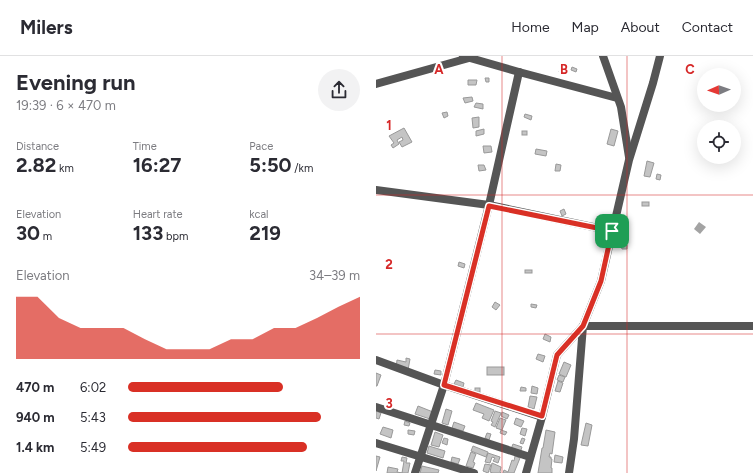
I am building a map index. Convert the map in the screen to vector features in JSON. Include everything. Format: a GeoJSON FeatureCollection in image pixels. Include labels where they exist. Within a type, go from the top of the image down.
{"type":"FeatureCollection","features":[{"type":"Feature","properties":{"kind":"street"},"geometry":{"type":"LineString","coordinates":[[603,56],[621,107],[629,160]]}},
{"type":"Feature","properties":{"kind":"street"},"geometry":{"type":"LineString","coordinates":[[569,473],[574,440],[583,326],[601,281],[629,160],[654,83],[660,56]]}},
{"type":"Feature","properties":{"kind":"street"},"geometry":{"type":"LineString","coordinates":[[376,85],[466,57],[617,98]]}},
{"type":"Feature","properties":{"kind":"street"},"geometry":{"type":"LineString","coordinates":[[415,473],[444,385],[489,206],[519,72]]}},
{"type":"Feature","properties":{"kind":"street"},"geometry":{"type":"LineString","coordinates":[[376,190],[489,206],[612,231]]}},
{"type":"Feature","properties":{"kind":"street"},"geometry":{"type":"LineString","coordinates":[[526,473],[557,355],[583,326],[753,326]]}},
{"type":"Feature","properties":{"kind":"street"},"geometry":{"type":"LineString","coordinates":[[376,360],[444,385],[542,416]]}},
{"type":"Feature","properties":{"kind":"street"},"geometry":{"type":"LineString","coordinates":[[376,407],[530,457]]}},
{"type":"Feature","properties":{"kind":"street"},"geometry":{"type":"LineString","coordinates":[[376,443],[474,473]]}},
{"type":"Feature","properties":{"kind":"shaded area"},"geometry":{"type":"Polygon","coordinates":[[[699,222],[706,227],[700,234],[694,229],[699,222]]]}},
{"type":"Feature","properties":{"kind":"building"},"geometry":{"type":"Polygon","coordinates":[[[572,67],[577,69],[576,72],[571,70],[572,67]]]}},
{"type":"Feature","properties":{"kind":"building"},"geometry":{"type":"Polygon","coordinates":[[[561,68],[567,71],[566,74],[559,72],[561,68]]]}},
{"type":"Feature","properties":{"kind":"building"},"geometry":{"type":"Polygon","coordinates":[[[485,78],[489,78],[489,82],[486,82],[485,78]]]}},
{"type":"Feature","properties":{"kind":"building"},"geometry":{"type":"Polygon","coordinates":[[[468,80],[477,80],[476,85],[468,85],[468,80]]]}},
{"type":"Feature","properties":{"kind":"building"},"geometry":{"type":"Polygon","coordinates":[[[472,97],[473,101],[465,103],[463,98],[472,97]]]}},
{"type":"Feature","properties":{"kind":"building"},"geometry":{"type":"Polygon","coordinates":[[[476,103],[483,104],[483,109],[474,107],[476,103]]]}},
{"type":"Feature","properties":{"kind":"building"},"geometry":{"type":"Polygon","coordinates":[[[447,112],[448,116],[444,118],[442,113],[447,112]]]}},
{"type":"Feature","properties":{"kind":"building"},"geometry":{"type":"Polygon","coordinates":[[[525,114],[532,116],[531,120],[524,117],[525,114]]]}},
{"type":"Feature","properties":{"kind":"building"},"geometry":{"type":"Polygon","coordinates":[[[479,117],[479,127],[473,128],[472,118],[479,117]]]}},
{"type":"Feature","properties":{"kind":"building"},"geometry":{"type":"Polygon","coordinates":[[[404,128],[412,142],[402,147],[399,142],[403,140],[402,137],[397,140],[399,144],[393,148],[391,145],[394,143],[389,136],[404,128]]]}},
{"type":"Feature","properties":{"kind":"building"},"geometry":{"type":"Polygon","coordinates":[[[484,129],[484,134],[476,136],[476,131],[484,129]]]}},
{"type":"Feature","properties":{"kind":"building"},"geometry":{"type":"Polygon","coordinates":[[[611,129],[618,131],[614,146],[607,144],[611,129]]]}},
{"type":"Feature","properties":{"kind":"building"},"geometry":{"type":"Polygon","coordinates":[[[522,131],[527,131],[527,135],[522,135],[522,131]]]}},
{"type":"Feature","properties":{"kind":"building"},"geometry":{"type":"Polygon","coordinates":[[[483,146],[491,146],[492,152],[484,153],[483,146]]]}},
{"type":"Feature","properties":{"kind":"building"},"geometry":{"type":"Polygon","coordinates":[[[536,149],[547,151],[546,156],[535,154],[536,149]]]}},
{"type":"Feature","properties":{"kind":"building"},"geometry":{"type":"Polygon","coordinates":[[[647,161],[654,163],[650,177],[644,176],[647,161]]]}},
{"type":"Feature","properties":{"kind":"building"},"geometry":{"type":"Polygon","coordinates":[[[556,164],[561,165],[560,171],[555,171],[556,164]]]}},
{"type":"Feature","properties":{"kind":"building"},"geometry":{"type":"Polygon","coordinates":[[[478,165],[484,165],[486,170],[479,171],[478,165]]]}},
{"type":"Feature","properties":{"kind":"building"},"geometry":{"type":"Polygon","coordinates":[[[657,174],[661,175],[660,180],[656,179],[657,174]]]}},
{"type":"Feature","properties":{"kind":"building"},"geometry":{"type":"Polygon","coordinates":[[[642,202],[649,202],[649,206],[642,206],[642,202]]]}},
{"type":"Feature","properties":{"kind":"building"},"geometry":{"type":"Polygon","coordinates":[[[564,209],[566,214],[562,216],[560,211],[564,209]]]}},
{"type":"Feature","properties":{"kind":"building"},"geometry":{"type":"Polygon","coordinates":[[[627,245],[627,249],[622,249],[621,246],[627,245]]]}},
{"type":"Feature","properties":{"kind":"building"},"geometry":{"type":"Polygon","coordinates":[[[459,262],[465,264],[464,268],[458,266],[459,262]]]}},
{"type":"Feature","properties":{"kind":"building"},"geometry":{"type":"Polygon","coordinates":[[[525,270],[532,270],[532,273],[525,273],[525,270]]]}},
{"type":"Feature","properties":{"kind":"building"},"geometry":{"type":"Polygon","coordinates":[[[495,302],[500,305],[496,310],[492,307],[495,302]]]}},
{"type":"Feature","properties":{"kind":"building"},"geometry":{"type":"Polygon","coordinates":[[[531,304],[537,305],[536,308],[531,307],[531,304]]]}},
{"type":"Feature","properties":{"kind":"building"},"geometry":{"type":"Polygon","coordinates":[[[545,334],[551,337],[550,342],[543,339],[545,334]]]}},
{"type":"Feature","properties":{"kind":"building"},"geometry":{"type":"Polygon","coordinates":[[[538,354],[545,356],[543,362],[536,359],[538,354]]]}},
{"type":"Feature","properties":{"kind":"building"},"geometry":{"type":"Polygon","coordinates":[[[406,358],[410,359],[408,370],[396,368],[397,360],[406,362],[406,358]]]}},
{"type":"Feature","properties":{"kind":"building"},"geometry":{"type":"Polygon","coordinates":[[[564,362],[571,365],[566,377],[559,374],[564,362]]]}},
{"type":"Feature","properties":{"kind":"building"},"geometry":{"type":"Polygon","coordinates":[[[487,367],[504,367],[504,375],[487,375],[487,367]]]}},
{"type":"Feature","properties":{"kind":"building"},"geometry":{"type":"Polygon","coordinates":[[[435,370],[441,371],[441,375],[434,374],[435,370]]]}},
{"type":"Feature","properties":{"kind":"building"},"geometry":{"type":"Polygon","coordinates":[[[376,373],[381,375],[377,386],[376,386],[376,373]]]}},
{"type":"Feature","properties":{"kind":"building"},"geometry":{"type":"Polygon","coordinates":[[[559,375],[565,377],[563,382],[557,380],[559,375]]]}},
{"type":"Feature","properties":{"kind":"building"},"geometry":{"type":"Polygon","coordinates":[[[456,380],[464,383],[463,387],[454,384],[456,380]]]}},
{"type":"Feature","properties":{"kind":"building"},"geometry":{"type":"Polygon","coordinates":[[[558,381],[563,383],[560,392],[555,391],[558,381]]]}},
{"type":"Feature","properties":{"kind":"building"},"geometry":{"type":"Polygon","coordinates":[[[532,386],[538,388],[537,394],[531,393],[532,386]]]}},
{"type":"Feature","properties":{"kind":"building"},"geometry":{"type":"Polygon","coordinates":[[[521,387],[526,388],[526,391],[520,391],[521,387]]]}},
{"type":"Feature","properties":{"kind":"building"},"geometry":{"type":"Polygon","coordinates":[[[475,388],[480,388],[480,392],[475,392],[475,388]]]}},
{"type":"Feature","properties":{"kind":"building"},"geometry":{"type":"Polygon","coordinates":[[[530,396],[537,397],[534,409],[528,407],[530,396]]]}},
{"type":"Feature","properties":{"kind":"building"},"geometry":{"type":"Polygon","coordinates":[[[476,403],[494,410],[489,421],[482,418],[484,414],[473,410],[476,403]]]}},
{"type":"Feature","properties":{"kind":"building"},"geometry":{"type":"Polygon","coordinates":[[[418,406],[433,412],[430,419],[415,414],[418,406]]]}},
{"type":"Feature","properties":{"kind":"building"},"geometry":{"type":"Polygon","coordinates":[[[446,409],[452,411],[448,425],[442,423],[446,409]]]}},
{"type":"Feature","properties":{"kind":"building"},"geometry":{"type":"Polygon","coordinates":[[[376,411],[381,413],[379,419],[376,418],[376,411]]]}},
{"type":"Feature","properties":{"kind":"building"},"geometry":{"type":"Polygon","coordinates":[[[495,411],[501,413],[495,427],[491,425],[493,422],[491,421],[495,411]]]}},
{"type":"Feature","properties":{"kind":"building"},"geometry":{"type":"Polygon","coordinates":[[[502,412],[509,415],[507,419],[501,416],[502,412]]]}},
{"type":"Feature","properties":{"kind":"building"},"geometry":{"type":"Polygon","coordinates":[[[500,418],[506,420],[502,430],[496,428],[500,418]]]}},
{"type":"Feature","properties":{"kind":"building"},"geometry":{"type":"Polygon","coordinates":[[[516,418],[524,421],[521,427],[514,424],[516,418]]]}},
{"type":"Feature","properties":{"kind":"building"},"geometry":{"type":"Polygon","coordinates":[[[405,421],[410,423],[409,426],[404,425],[405,421]]]}},
{"type":"Feature","properties":{"kind":"building"},"geometry":{"type":"Polygon","coordinates":[[[454,422],[465,426],[463,431],[452,428],[454,422]]]}},
{"type":"Feature","properties":{"kind":"building"},"geometry":{"type":"Polygon","coordinates":[[[586,423],[592,425],[588,446],[581,445],[586,423]]]}},
{"type":"Feature","properties":{"kind":"building"},"geometry":{"type":"Polygon","coordinates":[[[383,427],[393,430],[391,438],[380,434],[383,427]]]}},
{"type":"Feature","properties":{"kind":"building"},"geometry":{"type":"Polygon","coordinates":[[[522,428],[527,429],[525,436],[520,434],[522,428]]]}},
{"type":"Feature","properties":{"kind":"building"},"geometry":{"type":"Polygon","coordinates":[[[408,430],[415,431],[414,435],[408,434],[408,430]]]}},
{"type":"Feature","properties":{"kind":"building"},"geometry":{"type":"Polygon","coordinates":[[[501,430],[507,432],[505,435],[500,433],[501,430]]]}},
{"type":"Feature","properties":{"kind":"building"},"geometry":{"type":"Polygon","coordinates":[[[546,430],[555,432],[552,454],[550,453],[549,457],[552,459],[552,473],[538,473],[542,448],[546,430]]]}},
{"type":"Feature","properties":{"kind":"building"},"geometry":{"type":"Polygon","coordinates":[[[435,432],[443,435],[439,447],[431,445],[435,432]]]}},
{"type":"Feature","properties":{"kind":"building"},"geometry":{"type":"Polygon","coordinates":[[[487,433],[491,434],[489,440],[485,438],[487,433]]]}},
{"type":"Feature","properties":{"kind":"building"},"geometry":{"type":"Polygon","coordinates":[[[444,438],[448,439],[447,445],[442,443],[444,438]]]}},
{"type":"Feature","properties":{"kind":"building"},"geometry":{"type":"Polygon","coordinates":[[[522,438],[525,439],[523,444],[520,443],[522,438]]]}},
{"type":"Feature","properties":{"kind":"building"},"geometry":{"type":"Polygon","coordinates":[[[513,444],[522,447],[520,453],[511,449],[513,444]]]}},
{"type":"Feature","properties":{"kind":"building"},"geometry":{"type":"Polygon","coordinates":[[[429,446],[445,451],[443,458],[427,453],[429,446]]]}},
{"type":"Feature","properties":{"kind":"building"},"geometry":{"type":"Polygon","coordinates":[[[473,446],[488,452],[486,457],[471,451],[473,446]]]}},
{"type":"Feature","properties":{"kind":"building"},"geometry":{"type":"Polygon","coordinates":[[[471,452],[476,454],[473,462],[475,463],[473,468],[466,466],[471,452]]]}},
{"type":"Feature","properties":{"kind":"building"},"geometry":{"type":"Polygon","coordinates":[[[488,453],[500,457],[498,463],[493,461],[495,458],[492,457],[490,463],[485,462],[488,453]]]}},
{"type":"Feature","properties":{"kind":"building"},"geometry":{"type":"Polygon","coordinates":[[[555,455],[563,457],[562,463],[554,462],[555,455]]]}},
{"type":"Feature","properties":{"kind":"building"},"geometry":{"type":"Polygon","coordinates":[[[376,456],[380,457],[376,471],[376,456]]]}},
{"type":"Feature","properties":{"kind":"building"},"geometry":{"type":"Polygon","coordinates":[[[515,456],[520,458],[514,473],[503,473],[504,470],[508,472],[515,456]]]}},
{"type":"Feature","properties":{"kind":"building"},"geometry":{"type":"Polygon","coordinates":[[[402,457],[407,458],[406,463],[410,463],[408,473],[402,473],[404,461],[401,461],[402,457]]]}},
{"type":"Feature","properties":{"kind":"building"},"geometry":{"type":"Polygon","coordinates":[[[452,457],[460,459],[458,464],[451,462],[452,457]]]}},
{"type":"Feature","properties":{"kind":"building"},"geometry":{"type":"Polygon","coordinates":[[[492,463],[501,467],[501,473],[490,472],[492,463]]]}},
{"type":"Feature","properties":{"kind":"building"},"geometry":{"type":"Polygon","coordinates":[[[485,464],[491,465],[488,473],[483,471],[485,464]]]}},
{"type":"Feature","properties":{"kind":"building"},"geometry":{"type":"Polygon","coordinates":[[[422,466],[439,470],[438,473],[420,473],[422,466]]]}},
{"type":"Feature","properties":{"kind":"building"},"geometry":{"type":"Polygon","coordinates":[[[388,467],[398,469],[397,472],[402,473],[387,473],[388,467]]]}},
{"type":"Feature","properties":{"kind":"route"},"geometry":{"type":"LineString","coordinates":[[489,206],[612,231],[601,281],[583,326],[557,355],[542,416],[444,385],[489,206]]}}]}
